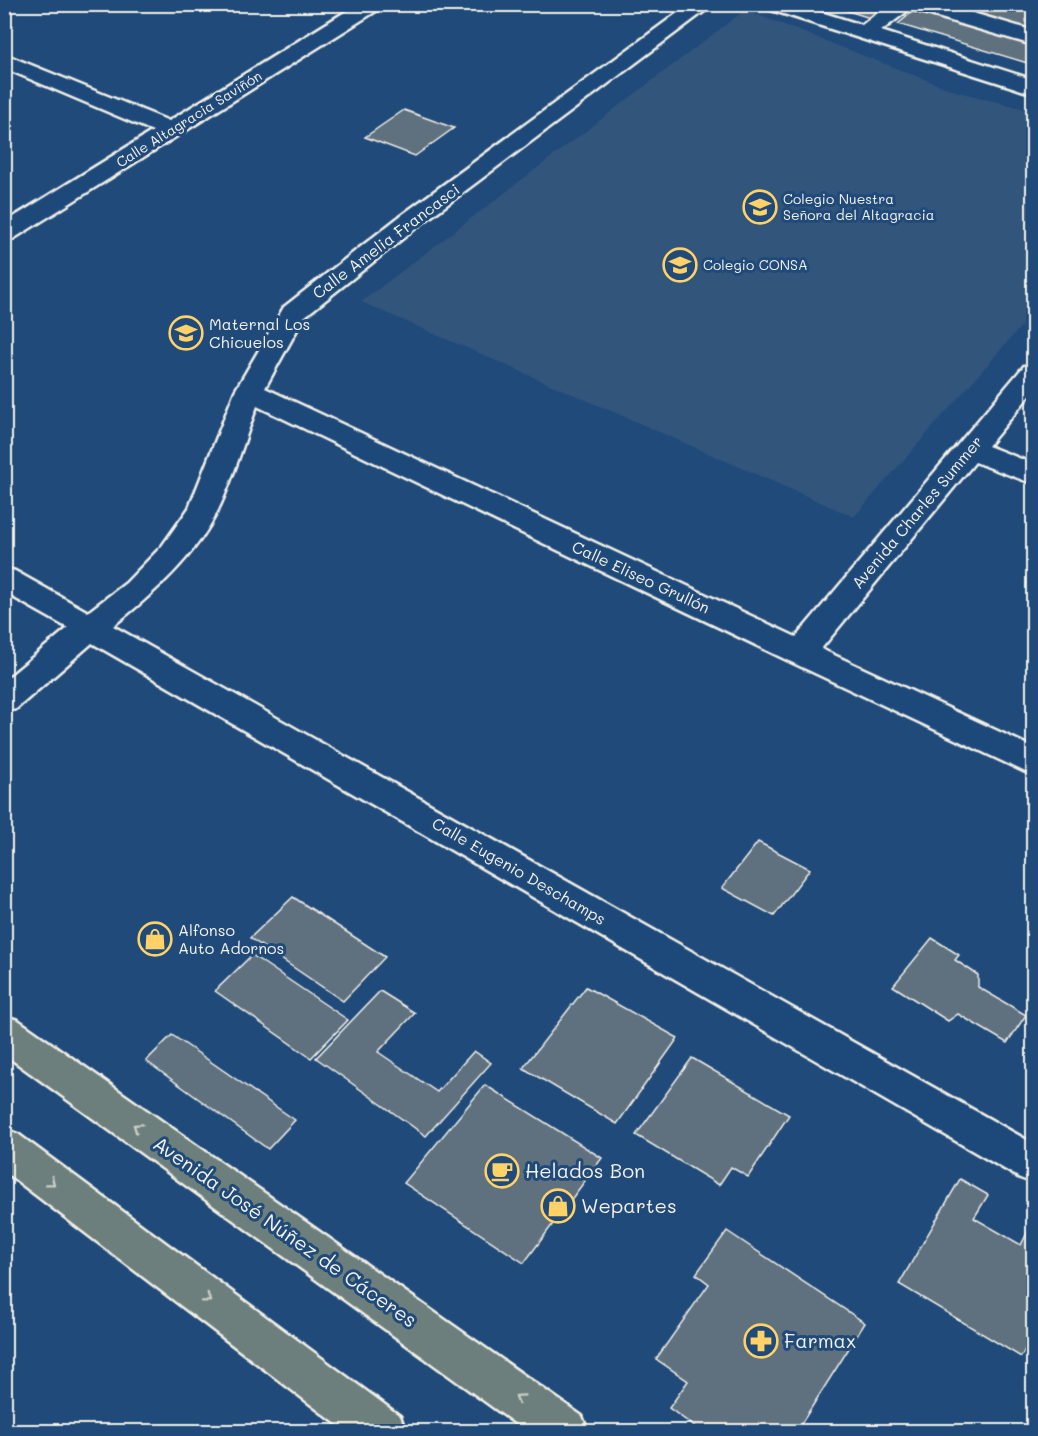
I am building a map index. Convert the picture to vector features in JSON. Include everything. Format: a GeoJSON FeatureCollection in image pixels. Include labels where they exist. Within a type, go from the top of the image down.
{"type":"FeatureCollection","features":[{"type":"Feature","properties":{"kind":"main road","name":"Avenida José Núñez de Cáceres"},"geometry":{"type":"LineString","coordinates":[[4,1032],[566,1431]]}},
{"type":"Feature","properties":{"kind":"main road"},"geometry":{"type":"LineString","coordinates":[[4,1147],[384,1431]]}},
{"type":"Feature","properties":{"kind":"street"},"geometry":{"type":"LineString","coordinates":[[330,4],[366,10]]}},
{"type":"Feature","properties":{"kind":"street","name":"Calle Amelia Francasci"},"geometry":{"type":"LineString","coordinates":[[4,700],[90,627],[137,591],[173,553],[203,510],[249,391],[293,313],[408,222],[704,4]]}},
{"type":"Feature","properties":{"kind":"street"},"geometry":{"type":"LineString","coordinates":[[772,4],[1034,87]]}},
{"type":"Feature","properties":{"kind":"street"},"geometry":{"type":"LineString","coordinates":[[864,34],[903,4]]}},
{"type":"Feature","properties":{"kind":"street"},"geometry":{"type":"LineString","coordinates":[[917,4],[1033,38]]}},
{"type":"Feature","properties":{"kind":"street","name":"Calle Altagracia Saviñón"},"geometry":{"type":"LineString","coordinates":[[4,234],[366,10]]}},
{"type":"Feature","properties":{"kind":"street"},"geometry":{"type":"LineString","coordinates":[[4,60],[170,130]]}},
{"type":"Feature","properties":{"kind":"street","name":"Avenida Charles Summer"},"geometry":{"type":"LineString","coordinates":[[800,653],[1034,372]]}},
{"type":"Feature","properties":{"kind":"street","name":"Calle Eliseo Grullón"},"geometry":{"type":"LineString","coordinates":[[249,391],[1034,763]]}},
{"type":"Feature","properties":{"kind":"street"},"geometry":{"type":"LineString","coordinates":[[969,448],[1034,475]]}},
{"type":"Feature","properties":{"kind":"street","name":"Calle Eugenio Deschamps"},"geometry":{"type":"LineString","coordinates":[[4,578],[1034,1165]]}},
{"type":"Feature","properties":{"kind":"shaded area","name":"Colegio Nuestra Señora del Altagracia"},"geometry":{"type":"Polygon","coordinates":[[[745,10],[955,91],[1033,111],[1033,313],[854,517],[361,302],[745,10]]]}},
{"type":"Feature","properties":{"kind":"building"},"geometry":{"type":"Polygon","coordinates":[[[826,4],[886,4],[870,18],[826,4]]]}},
{"type":"Feature","properties":{"kind":"building"},"geometry":{"type":"Polygon","coordinates":[[[936,4],[1034,4],[1034,34],[936,4]]]}},
{"type":"Feature","properties":{"kind":"building"},"geometry":{"type":"Polygon","coordinates":[[[917,8],[1034,43],[1034,65],[898,24],[917,8]]]}},
{"type":"Feature","properties":{"kind":"building"},"geometry":{"type":"Polygon","coordinates":[[[404,110],[454,128],[415,156],[365,137],[404,110]]]}},
{"type":"Feature","properties":{"kind":"building"},"geometry":{"type":"Polygon","coordinates":[[[758,842],[810,869],[774,916],[722,888],[758,842]]]}},
{"type":"Feature","properties":{"kind":"building"},"geometry":{"type":"Polygon","coordinates":[[[293,897],[385,957],[343,1001],[250,938],[293,897]]]}},
{"type":"Feature","properties":{"kind":"building"},"geometry":{"type":"Polygon","coordinates":[[[932,938],[959,955],[955,960],[978,975],[978,987],[1026,1015],[1007,1043],[958,1014],[948,1021],[893,986],[932,938]]]}},
{"type":"Feature","properties":{"kind":"building"},"geometry":{"type":"Polygon","coordinates":[[[252,955],[348,1020],[311,1058],[215,991],[252,955]]]}},
{"type":"Feature","properties":{"kind":"building"},"geometry":{"type":"Polygon","coordinates":[[[586,987],[678,1038],[617,1124],[523,1068],[586,987]]]}},
{"type":"Feature","properties":{"kind":"building"},"geometry":{"type":"Polygon","coordinates":[[[380,991],[415,1013],[378,1052],[437,1092],[474,1051],[491,1063],[426,1136],[316,1058],[380,991]]]}},
{"type":"Feature","properties":{"kind":"building"},"geometry":{"type":"Polygon","coordinates":[[[172,1035],[295,1120],[268,1149],[146,1061],[172,1035]]]}},
{"type":"Feature","properties":{"kind":"building"},"geometry":{"type":"Polygon","coordinates":[[[692,1058],[789,1115],[748,1177],[731,1167],[719,1185],[636,1135],[692,1058]]]}},
{"type":"Feature","properties":{"kind":"building"},"geometry":{"type":"Polygon","coordinates":[[[485,1085],[602,1158],[524,1263],[404,1183],[485,1085]]]}},
{"type":"Feature","properties":{"kind":"building"},"geometry":{"type":"Polygon","coordinates":[[[960,1179],[988,1195],[974,1218],[1021,1245],[1028,1231],[1034,1234],[1034,1332],[1021,1357],[899,1284],[960,1179]]]}},
{"type":"Feature","properties":{"kind":"building","name":"Farmax"},"geometry":{"type":"Polygon","coordinates":[[[727,1231],[865,1323],[796,1432],[702,1432],[669,1408],[688,1381],[656,1359],[709,1284],[696,1274],[727,1231]]]}},
{"type":"Feature","properties":{"kind":"place","name":"Colegio Nuestra Señora del Altagracia"},"geometry":{"type":"Point","coordinates":[760,207]}},
{"type":"Feature","properties":{"kind":"place","name":"Colegio CONSA"},"geometry":{"type":"Point","coordinates":[680,265]}},
{"type":"Feature","properties":{"kind":"place","name":"Maternal Los Chicuelos"},"geometry":{"type":"Point","coordinates":[186,333]}},
{"type":"Feature","properties":{"kind":"place","name":"Alfonso Auto Adornos"},"geometry":{"type":"Point","coordinates":[155,939]}},
{"type":"Feature","properties":{"kind":"place","name":"Helados Bon"},"geometry":{"type":"Point","coordinates":[502,1171]}},
{"type":"Feature","properties":{"kind":"place","name":"Wepartes"},"geometry":{"type":"Point","coordinates":[558,1206]}},
{"type":"Feature","properties":{"kind":"place","name":"Farmax"},"geometry":{"type":"Point","coordinates":[761,1341]}}]}
